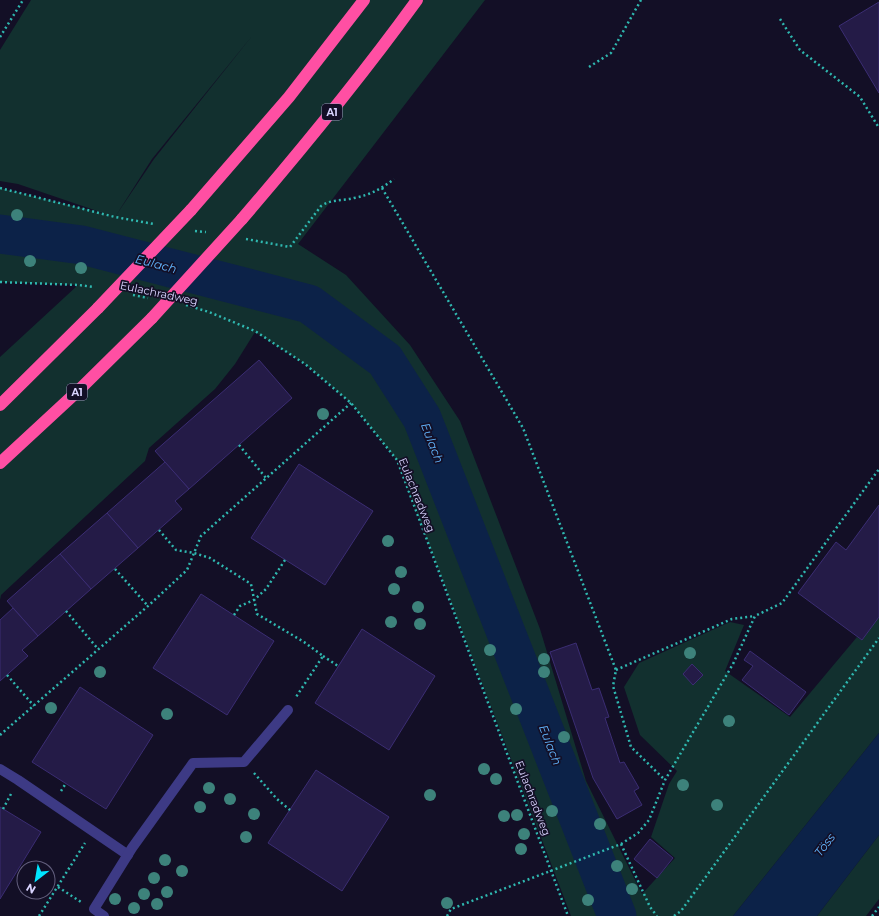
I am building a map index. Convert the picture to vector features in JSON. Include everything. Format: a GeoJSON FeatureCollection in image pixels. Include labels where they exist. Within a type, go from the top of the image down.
{"type":"FeatureCollection","features":[{"type":"Feature","properties":{"kind":"highway"},"geometry":{"type":"LineString","coordinates":[[0,405],[98,308],[191,210],[289,97],[364,0]]}},
{"type":"Feature","properties":{"kind":"highway","name":"A1"},"geometry":{"type":"LineString","coordinates":[[0,463],[80,389],[152,318],[242,220],[345,95],[417,0]]}},
{"type":"Feature","properties":{"kind":"lane"},"geometry":{"type":"LineString","coordinates":[[104,916],[94,909],[128,854],[193,763],[244,762],[288,710]]}},
{"type":"Feature","properties":{"kind":"lane"},"geometry":{"type":"LineString","coordinates":[[0,769],[128,854]]}},
{"type":"Feature","properties":{"kind":"path"},"geometry":{"type":"LineString","coordinates":[[0,37],[23,0]]}},
{"type":"Feature","properties":{"kind":"path"},"geometry":{"type":"LineString","coordinates":[[589,68],[611,53],[641,0]]}},
{"type":"Feature","properties":{"kind":"path"},"geometry":{"type":"LineString","coordinates":[[780,19],[800,50],[860,97],[879,128]]}},
{"type":"Feature","properties":{"kind":"path"},"geometry":{"type":"LineString","coordinates":[[382,188],[522,428],[616,670],[613,686],[631,747],[665,780]]}},
{"type":"Feature","properties":{"kind":"path"},"geometry":{"type":"LineString","coordinates":[[0,282],[79,285],[94,288]]}},
{"type":"Feature","properties":{"kind":"path","name":"Eulachradweg"},"geometry":{"type":"LineString","coordinates":[[131,295],[153,299]]}},
{"type":"Feature","properties":{"kind":"path","name":"Eulachradweg"},"geometry":{"type":"LineString","coordinates":[[183,305],[209,312],[255,331],[305,364],[351,403],[396,460],[568,916]]}},
{"type":"Feature","properties":{"kind":"path"},"geometry":{"type":"LineString","coordinates":[[0,735],[187,570],[201,536],[351,403]]}},
{"type":"Feature","properties":{"kind":"path"},"geometry":{"type":"LineString","coordinates":[[238,445],[266,478]]}},
{"type":"Feature","properties":{"kind":"path"},"geometry":{"type":"LineString","coordinates":[[616,670],[732,619],[755,616],[782,603],[879,469]]}},
{"type":"Feature","properties":{"kind":"path"},"geometry":{"type":"LineString","coordinates":[[158,530],[176,550],[194,553],[210,558],[251,584],[257,614],[298,638],[338,666]]}},
{"type":"Feature","properties":{"kind":"path"},"geometry":{"type":"LineString","coordinates":[[234,615],[240,606],[254,600],[266,589],[285,560]]}},
{"type":"Feature","properties":{"kind":"path"},"geometry":{"type":"LineString","coordinates":[[115,569],[148,606]]}},
{"type":"Feature","properties":{"kind":"path"},"geometry":{"type":"LineString","coordinates":[[66,611],[98,649]]}},
{"type":"Feature","properties":{"kind":"path"},"geometry":{"type":"LineString","coordinates":[[447,916],[451,909],[614,847],[638,833],[649,820],[665,780],[733,664],[755,616]]}},
{"type":"Feature","properties":{"kind":"path"},"geometry":{"type":"LineString","coordinates":[[674,916],[681,911],[879,638]]}},
{"type":"Feature","properties":{"kind":"path"},"geometry":{"type":"LineString","coordinates":[[288,710],[323,656]]}},
{"type":"Feature","properties":{"kind":"path"},"geometry":{"type":"LineString","coordinates":[[7,675],[34,706]]}},
{"type":"Feature","properties":{"kind":"path"},"geometry":{"type":"LineString","coordinates":[[244,762],[276,799],[290,810]]}},
{"type":"Feature","properties":{"kind":"path"},"geometry":{"type":"LineString","coordinates":[[39,916],[92,830]]}},
{"type":"Feature","properties":{"kind":"path"},"geometry":{"type":"LineString","coordinates":[[621,844],[650,907],[657,916]]}},
{"type":"Feature","properties":{"kind":"path"},"geometry":{"type":"LineString","coordinates":[[58,887],[94,909]]}},
{"type":"Feature","properties":{"kind":"path"},"geometry":{"type":"LineString","coordinates":[[872,916],[879,907]]}},
{"type":"Feature","properties":{"kind":"green space"},"geometry":{"type":"Polygon","coordinates":[[[31,0],[485,0],[298,244],[346,275],[410,345],[460,421],[540,629],[586,781],[642,894],[675,858],[651,837],[669,784],[677,771],[640,735],[624,687],[639,663],[730,622],[744,625],[725,671],[790,717],[857,637],[862,640],[879,617],[879,733],[733,916],[571,916],[397,460],[351,403],[305,364],[255,332],[235,364],[215,389],[149,448],[145,461],[1,595],[0,600],[0,357],[78,285],[0,282],[0,188],[106,214],[18,184],[0,181],[0,50],[31,0]],[[252,36],[152,159],[115,217],[154,159],[252,36]]]}},
{"type":"Feature","properties":{"kind":"green space"},"geometry":{"type":"Polygon","coordinates":[[[879,835],[879,899],[866,916],[817,916],[879,835]]]}},
{"type":"Feature","properties":{"kind":"water","name":"Töss"},"geometry":{"type":"Polygon","coordinates":[[[879,733],[879,835],[817,916],[733,916],[879,733]]]}},
{"type":"Feature","properties":{"kind":"building"},"geometry":{"type":"Polygon","coordinates":[[[879,2],[879,93],[839,26],[879,2]]]}},
{"type":"Feature","properties":{"kind":"building"},"geometry":{"type":"Polygon","coordinates":[[[259,360],[292,398],[189,489],[155,451],[259,360]]]}},
{"type":"Feature","properties":{"kind":"building"},"geometry":{"type":"Polygon","coordinates":[[[165,462],[189,489],[175,501],[182,509],[138,548],[107,513],[165,462]]]}},
{"type":"Feature","properties":{"kind":"building"},"geometry":{"type":"Polygon","coordinates":[[[299,464],[373,511],[325,585],[251,538],[299,464]]]}},
{"type":"Feature","properties":{"kind":"building"},"geometry":{"type":"Polygon","coordinates":[[[879,505],[879,617],[862,640],[798,593],[836,542],[846,550],[879,505]]]}},
{"type":"Feature","properties":{"kind":"building"},"geometry":{"type":"Polygon","coordinates":[[[107,513],[138,548],[91,589],[60,554],[107,513]]]}},
{"type":"Feature","properties":{"kind":"building"},"geometry":{"type":"Polygon","coordinates":[[[60,554],[91,589],[38,636],[7,601],[60,554]]]}},
{"type":"Feature","properties":{"kind":"building"},"geometry":{"type":"Polygon","coordinates":[[[201,594],[274,641],[227,715],[153,668],[201,594]]]}},
{"type":"Feature","properties":{"kind":"building"},"geometry":{"type":"Polygon","coordinates":[[[13,608],[38,636],[22,650],[28,656],[0,681],[0,620],[13,608]]]}},
{"type":"Feature","properties":{"kind":"building"},"geometry":{"type":"Polygon","coordinates":[[[362,629],[435,676],[389,750],[315,703],[362,629]]]}},
{"type":"Feature","properties":{"kind":"building"},"geometry":{"type":"Polygon","coordinates":[[[576,643],[592,690],[599,688],[609,717],[605,718],[620,763],[624,762],[639,788],[634,791],[642,805],[617,819],[593,778],[550,652],[576,643]]]}},
{"type":"Feature","properties":{"kind":"building"},"geometry":{"type":"Polygon","coordinates":[[[750,651],[806,692],[789,715],[742,680],[753,666],[744,660],[750,651]]]}},
{"type":"Feature","properties":{"kind":"building"},"geometry":{"type":"Polygon","coordinates":[[[692,664],[703,675],[693,685],[683,674],[692,664]]]}},
{"type":"Feature","properties":{"kind":"building"},"geometry":{"type":"Polygon","coordinates":[[[80,687],[153,735],[106,809],[32,762],[80,687]]]}},
{"type":"Feature","properties":{"kind":"building"},"geometry":{"type":"Polygon","coordinates":[[[316,770],[389,817],[342,891],[268,843],[316,770]]]}},
{"type":"Feature","properties":{"kind":"building"},"geometry":{"type":"Polygon","coordinates":[[[0,807],[41,832],[24,860],[16,860],[16,873],[0,899],[0,807]]]}},
{"type":"Feature","properties":{"kind":"building"},"geometry":{"type":"Polygon","coordinates":[[[650,839],[673,858],[657,878],[634,859],[650,839]]]}},
{"type":"Feature","properties":{"kind":"waterway","name":"Eulach"},"geometry":{"type":"LineString","coordinates":[[0,234],[82,245],[309,304],[385,360],[422,418],[617,916]]}}]}
